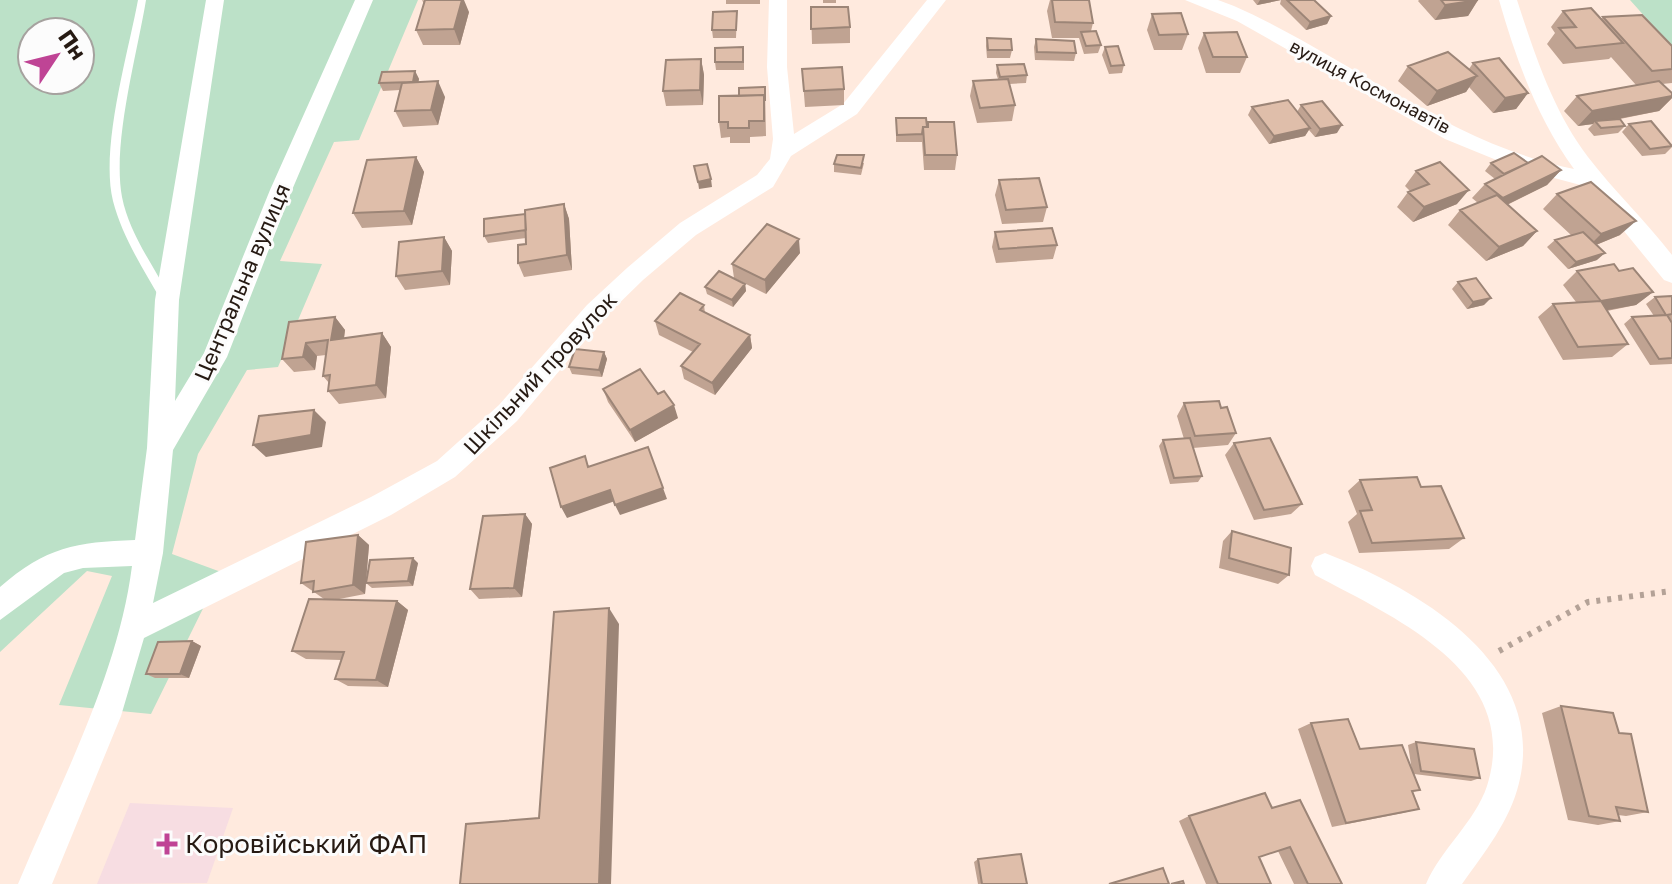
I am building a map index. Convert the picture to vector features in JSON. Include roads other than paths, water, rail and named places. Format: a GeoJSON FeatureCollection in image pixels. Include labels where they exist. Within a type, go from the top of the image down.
{"type":"FeatureCollection","features":[{"type":"Feature","properties":{"kind":"street"},"geometry":{"type":"LineString","coordinates":[[160,448],[167,300],[215,0]]}},
{"type":"Feature","properties":{"kind":"street","name":"Центральна вулиця"},"geometry":{"type":"LineString","coordinates":[[35,884],[106,716],[133,628],[149,553],[160,448],[215,357],[281,190],[364,0]]}},
{"type":"Feature","properties":{"kind":"street"},"geometry":{"type":"LineString","coordinates":[[778,0],[782,152]]}},
{"type":"Feature","properties":{"kind":"street"},"geometry":{"type":"LineString","coordinates":[[782,152],[850,109],[937,0]]}},
{"type":"Feature","properties":{"kind":"street","name":"вулиця Космонавтів"},"geometry":{"type":"LineString","coordinates":[[1194,0],[1232,11],[1439,126],[1549,170],[1595,181]]}},
{"type":"Feature","properties":{"kind":"street"},"geometry":{"type":"LineString","coordinates":[[1508,0],[1539,95],[1570,148],[1595,181],[1640,228],[1672,274]]}},
{"type":"Feature","properties":{"kind":"street","name":"Шкільний провулок"},"geometry":{"type":"LineString","coordinates":[[133,628],[381,506],[446,469],[508,413],[567,343],[624,284],[688,229],[765,181],[782,152]]}},
{"type":"Feature","properties":{"kind":"street"},"geometry":{"type":"LineString","coordinates":[[0,606],[44,567],[69,555],[149,553]]}},
{"type":"Feature","properties":{"kind":"street"},"geometry":{"type":"LineString","coordinates":[[1325,566],[1454,641],[1477,663],[1499,700],[1507,755],[1505,776],[1494,805],[1443,884]]}},
{"type":"Feature","properties":{"kind":"lane"},"geometry":{"type":"LineString","coordinates":[[142,0],[123,111],[116,193],[129,231],[167,300]]}},
{"type":"Feature","properties":{"kind":"place","name":"Коровійський ФАП"},"geometry":{"type":"Point","coordinates":[167,844]}}]}
